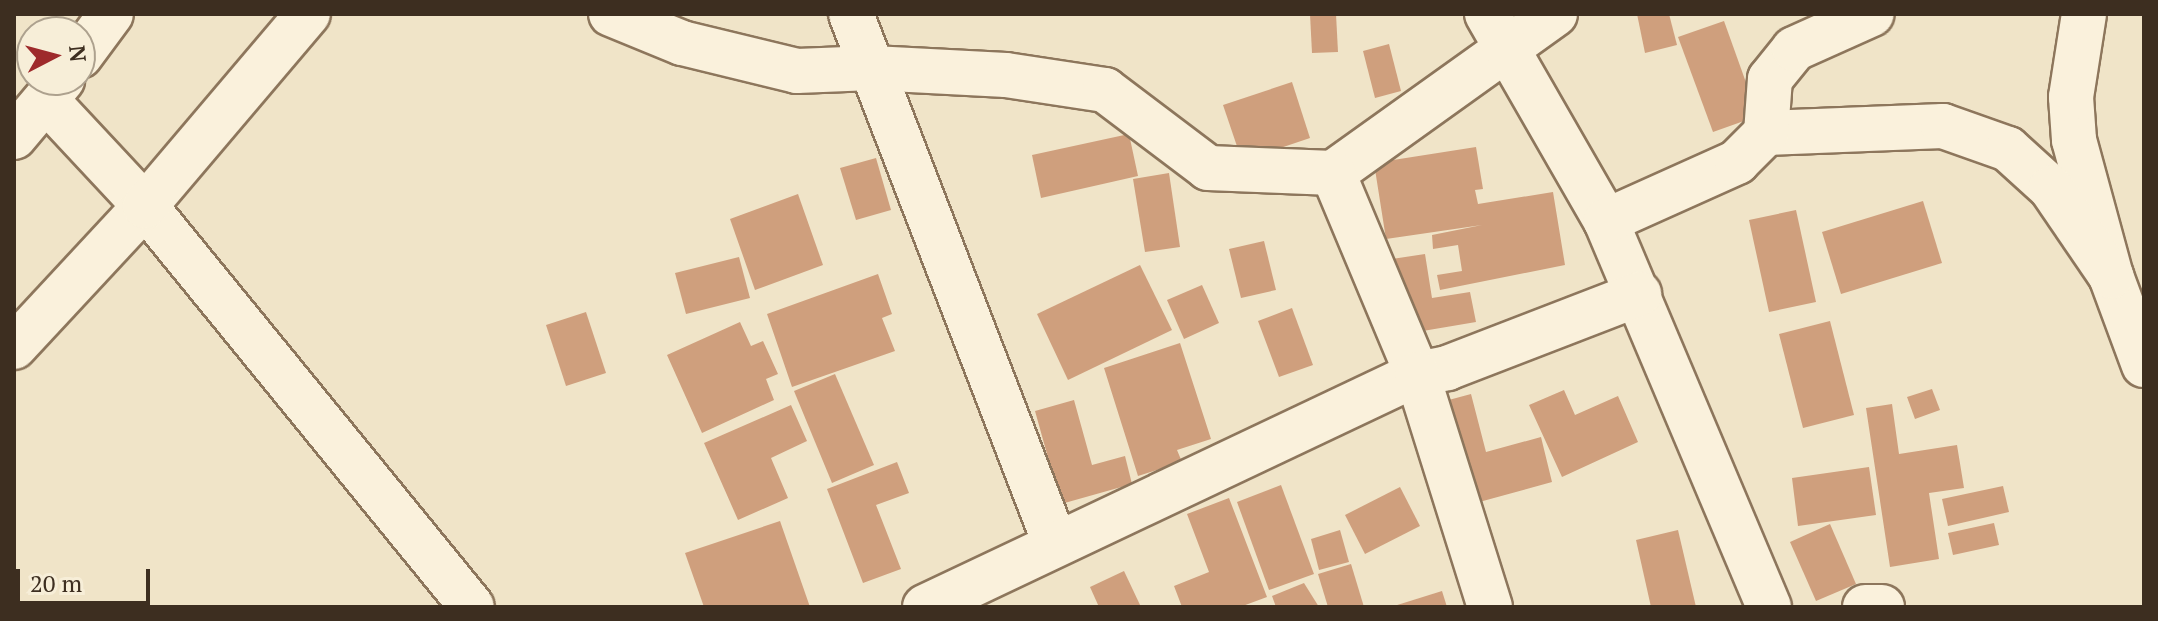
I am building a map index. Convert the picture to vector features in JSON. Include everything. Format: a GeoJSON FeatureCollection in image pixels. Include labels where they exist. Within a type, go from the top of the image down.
{"type":"FeatureCollection","features":[{"type":"Feature","properties":{"kind":"street"},"geometry":{"type":"LineString","coordinates":[[14,347],[145,206],[308,14]]}},
{"type":"Feature","properties":{"kind":"street"},"geometry":{"type":"LineString","coordinates":[[611,14],[682,43],[797,71],[872,68],[1006,75],[1105,90],[1208,168],[1333,173],[1497,33],[1555,14]]}},
{"type":"Feature","properties":{"kind":"street"},"geometry":{"type":"LineString","coordinates":[[851,14],[1055,543]]}},
{"type":"Feature","properties":{"kind":"street"},"geometry":{"type":"LineString","coordinates":[[1606,221],[1737,162],[1766,133],[1770,79],[1794,49],[1872,14]]}},
{"type":"Feature","properties":{"kind":"street"},"geometry":{"type":"LineString","coordinates":[[2084,14],[2071,97],[2074,140],[2111,276],[2144,365]]}},
{"type":"Feature","properties":{"kind":"street"},"geometry":{"type":"LineString","coordinates":[[96,33],[108,15]]}},
{"type":"Feature","properties":{"kind":"street"},"geometry":{"type":"LineString","coordinates":[[1497,33],[1606,221],[1769,607]]}},
{"type":"Feature","properties":{"kind":"street"},"geometry":{"type":"LineString","coordinates":[[14,137],[50,96]]}},
{"type":"Feature","properties":{"kind":"street"},"geometry":{"type":"LineString","coordinates":[[60,96],[145,206],[472,607]]}},
{"type":"Feature","properties":{"kind":"street"},"geometry":{"type":"LineString","coordinates":[[1766,133],[1943,126],[2008,149],[2051,188],[2111,276]]}},
{"type":"Feature","properties":{"kind":"street"},"geometry":{"type":"LineString","coordinates":[[1333,173],[1417,374],[1490,607]]}},
{"type":"Feature","properties":{"kind":"street"},"geometry":{"type":"LineString","coordinates":[[925,607],[1417,374],[1447,368],[1639,294]]}},
{"type":"Feature","properties":{"kind":"street"},"geometry":{"type":"LineString","coordinates":[[1865,607],[1882,607]]}},
{"type":"Feature","properties":{"kind":"building"},"geometry":{"type":"Polygon","coordinates":[[[1310,14],[1336,14],[1338,52],[1312,53],[1310,14]]]}},
{"type":"Feature","properties":{"kind":"building"},"geometry":{"type":"Polygon","coordinates":[[[1637,14],[1669,14],[1677,45],[1645,53],[1637,14]]]}},
{"type":"Feature","properties":{"kind":"building"},"geometry":{"type":"Polygon","coordinates":[[[1724,21],[1758,116],[1713,132],[1678,37],[1724,21]]]}},
{"type":"Feature","properties":{"kind":"building"},"geometry":{"type":"Polygon","coordinates":[[[1389,44],[1401,91],[1375,98],[1363,51],[1389,44]]]}},
{"type":"Feature","properties":{"kind":"building"},"geometry":{"type":"Polygon","coordinates":[[[1292,82],[1310,138],[1242,161],[1223,105],[1292,82]]]}},
{"type":"Feature","properties":{"kind":"building"},"geometry":{"type":"Polygon","coordinates":[[[1129,134],[1138,176],[1041,198],[1032,155],[1129,134]]]}},
{"type":"Feature","properties":{"kind":"building"},"geometry":{"type":"Polygon","coordinates":[[[1476,147],[1483,189],[1475,190],[1478,204],[1553,192],[1565,265],[1440,290],[1437,275],[1462,271],[1458,245],[1433,249],[1432,235],[1482,225],[1386,239],[1374,163],[1476,147]]]}},
{"type":"Feature","properties":{"kind":"building"},"geometry":{"type":"Polygon","coordinates":[[[876,158],[891,210],[856,220],[840,168],[876,158]]]}},
{"type":"Feature","properties":{"kind":"building"},"geometry":{"type":"Polygon","coordinates":[[[1169,173],[1180,247],[1145,252],[1133,179],[1169,173]]]}},
{"type":"Feature","properties":{"kind":"building"},"geometry":{"type":"Polygon","coordinates":[[[798,194],[823,265],[755,290],[730,219],[798,194]]]}},
{"type":"Feature","properties":{"kind":"building"},"geometry":{"type":"Polygon","coordinates":[[[1923,201],[1942,263],[1841,294],[1822,232],[1923,201]]]}},
{"type":"Feature","properties":{"kind":"building"},"geometry":{"type":"Polygon","coordinates":[[[1796,210],[1816,302],[1769,312],[1749,220],[1796,210]]]}},
{"type":"Feature","properties":{"kind":"building"},"geometry":{"type":"Polygon","coordinates":[[[1264,241],[1276,290],[1241,298],[1229,249],[1264,241]]]}},
{"type":"Feature","properties":{"kind":"building"},"geometry":{"type":"Polygon","coordinates":[[[1425,254],[1432,298],[1470,292],[1476,322],[1405,334],[1392,259],[1425,254]]]}},
{"type":"Feature","properties":{"kind":"building"},"geometry":{"type":"Polygon","coordinates":[[[739,257],[750,298],[686,314],[675,273],[739,257]]]}},
{"type":"Feature","properties":{"kind":"building"},"geometry":{"type":"Polygon","coordinates":[[[1140,265],[1172,330],[1068,380],[1037,314],[1140,265]]]}},
{"type":"Feature","properties":{"kind":"building"},"geometry":{"type":"Polygon","coordinates":[[[878,274],[892,314],[882,318],[895,351],[792,387],[767,314],[878,274]]]}},
{"type":"Feature","properties":{"kind":"building"},"geometry":{"type":"Polygon","coordinates":[[[1202,285],[1219,323],[1184,339],[1167,300],[1202,285]]]}},
{"type":"Feature","properties":{"kind":"building"},"geometry":{"type":"Polygon","coordinates":[[[1292,308],[1313,365],[1279,377],[1258,321],[1292,308]]]}},
{"type":"Feature","properties":{"kind":"building"},"geometry":{"type":"Polygon","coordinates":[[[586,312],[606,373],[566,386],[546,325],[586,312]]]}},
{"type":"Feature","properties":{"kind":"building"},"geometry":{"type":"Polygon","coordinates":[[[1830,321],[1854,415],[1803,428],[1779,334],[1830,321]]]}},
{"type":"Feature","properties":{"kind":"building"},"geometry":{"type":"Polygon","coordinates":[[[740,322],[751,346],[763,341],[778,374],[766,379],[774,400],[702,433],[667,355],[740,322]]]}},
{"type":"Feature","properties":{"kind":"building"},"geometry":{"type":"Polygon","coordinates":[[[1180,343],[1211,439],[1177,450],[1182,462],[1138,476],[1104,368],[1180,343]]]}},
{"type":"Feature","properties":{"kind":"building"},"geometry":{"type":"Polygon","coordinates":[[[835,374],[874,465],[832,483],[794,391],[835,374]]]}},
{"type":"Feature","properties":{"kind":"building"},"geometry":{"type":"Polygon","coordinates":[[[1932,389],[1940,410],[1915,419],[1907,397],[1932,389]]]}},
{"type":"Feature","properties":{"kind":"building"},"geometry":{"type":"Polygon","coordinates":[[[1564,390],[1575,415],[1618,396],[1638,442],[1562,477],[1529,405],[1564,390]]]}},
{"type":"Feature","properties":{"kind":"building"},"geometry":{"type":"Polygon","coordinates":[[[1471,394],[1486,452],[1541,437],[1552,482],[1472,504],[1445,401],[1471,394]]]}},
{"type":"Feature","properties":{"kind":"building"},"geometry":{"type":"Polygon","coordinates":[[[1074,400],[1092,465],[1125,456],[1132,484],[1061,504],[1035,411],[1074,400]]]}},
{"type":"Feature","properties":{"kind":"building"},"geometry":{"type":"Polygon","coordinates":[[[1892,404],[1899,454],[1957,445],[1964,488],[1929,493],[1939,559],[1890,567],[1866,408],[1892,404]]]}},
{"type":"Feature","properties":{"kind":"building"},"geometry":{"type":"Polygon","coordinates":[[[791,405],[807,441],[771,458],[788,498],[738,520],[704,443],[791,405]]]}},
{"type":"Feature","properties":{"kind":"building"},"geometry":{"type":"Polygon","coordinates":[[[897,462],[909,493],[876,505],[901,569],[863,583],[827,489],[897,462]]]}},
{"type":"Feature","properties":{"kind":"building"},"geometry":{"type":"Polygon","coordinates":[[[1869,467],[1876,515],[1798,526],[1792,478],[1869,467]]]}},
{"type":"Feature","properties":{"kind":"building"},"geometry":{"type":"Polygon","coordinates":[[[1281,485],[1314,574],[1269,590],[1237,502],[1281,485]]]}},
{"type":"Feature","properties":{"kind":"building"},"geometry":{"type":"Polygon","coordinates":[[[2003,486],[2009,512],[1948,526],[1942,499],[2003,486]]]}},
{"type":"Feature","properties":{"kind":"building"},"geometry":{"type":"Polygon","coordinates":[[[1400,487],[1420,526],[1365,554],[1345,515],[1400,487]]]}},
{"type":"Feature","properties":{"kind":"building"},"geometry":{"type":"Polygon","coordinates":[[[1229,498],[1267,597],[1240,607],[1182,607],[1174,586],[1209,572],[1187,514],[1229,498]]]}},
{"type":"Feature","properties":{"kind":"building"},"geometry":{"type":"Polygon","coordinates":[[[780,521],[810,607],[704,607],[685,553],[780,521]]]}},
{"type":"Feature","properties":{"kind":"building"},"geometry":{"type":"Polygon","coordinates":[[[1994,523],[1999,545],[1953,555],[1948,533],[1994,523]]]}},
{"type":"Feature","properties":{"kind":"building"},"geometry":{"type":"Polygon","coordinates":[[[1830,524],[1856,584],[1816,601],[1790,542],[1830,524]]]}},
{"type":"Feature","properties":{"kind":"building"},"geometry":{"type":"Polygon","coordinates":[[[1340,530],[1349,562],[1319,570],[1311,539],[1340,530]]]}},
{"type":"Feature","properties":{"kind":"building"},"geometry":{"type":"Polygon","coordinates":[[[1678,530],[1696,607],[1651,607],[1636,540],[1678,530]]]}},
{"type":"Feature","properties":{"kind":"building"},"geometry":{"type":"Polygon","coordinates":[[[1351,564],[1364,607],[1328,607],[1318,574],[1351,564]]]}},
{"type":"Feature","properties":{"kind":"building"},"geometry":{"type":"Polygon","coordinates":[[[1124,571],[1141,607],[1099,607],[1090,587],[1124,571]]]}},
{"type":"Feature","properties":{"kind":"building"},"geometry":{"type":"Polygon","coordinates":[[[1304,583],[1319,607],[1276,607],[1272,596],[1304,583]]]}},
{"type":"Feature","properties":{"kind":"building"},"geometry":{"type":"Polygon","coordinates":[[[1442,591],[1447,607],[1394,607],[1394,606],[1442,591]]]}}]}
